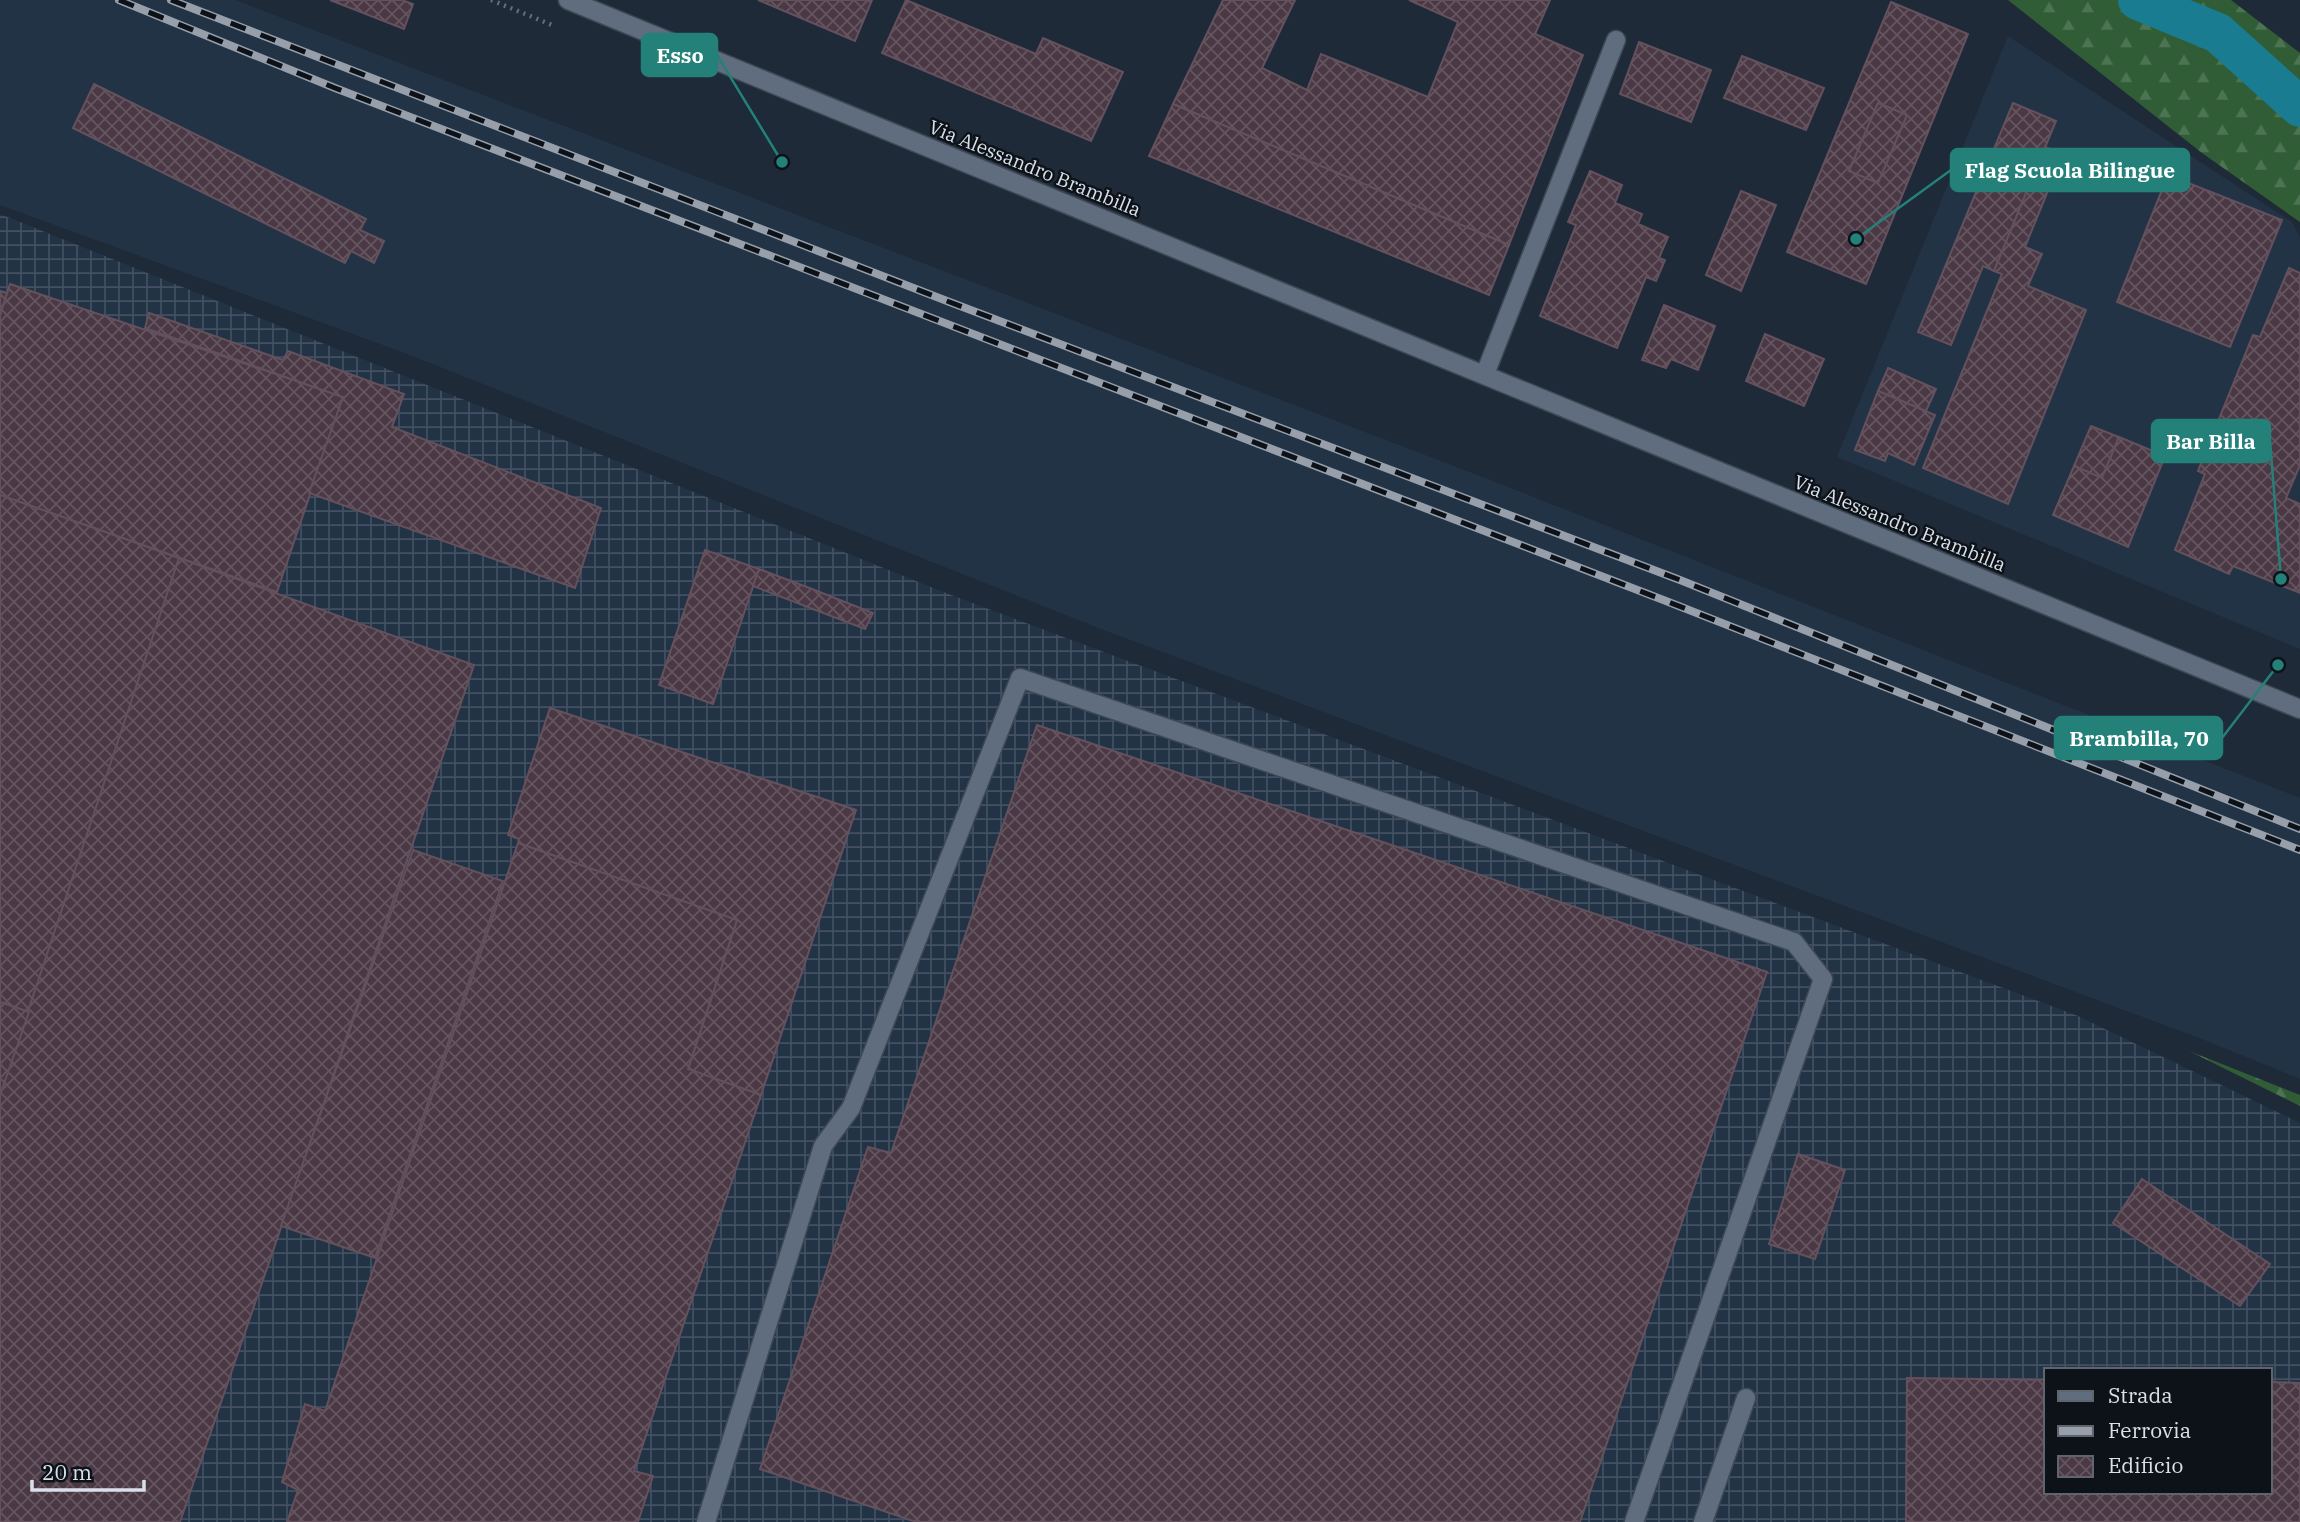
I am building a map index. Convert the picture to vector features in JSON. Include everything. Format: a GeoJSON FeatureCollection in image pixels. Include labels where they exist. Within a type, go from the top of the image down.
{"type":"FeatureCollection","features":[{"type":"Feature","properties":{"kind":"main road","name":"Via Alessandro Brambilla"},"geometry":{"type":"LineString","coordinates":[[568,0],[2300,709]]}},
{"type":"Feature","properties":{"kind":"main road"},"geometry":{"type":"LineString","coordinates":[[1485,374],[1616,40]]}},
{"type":"Feature","properties":{"kind":"main road"},"geometry":{"type":"LineString","coordinates":[[706,1522],[823,1146],[851,1108],[1020,678],[1794,942],[1823,979],[1634,1522]]}},
{"type":"Feature","properties":{"kind":"main road"},"geometry":{"type":"LineString","coordinates":[[1703,1522],[1746,1398]]}},
{"type":"Feature","properties":{"kind":"shaded area"},"geometry":{"type":"Polygon","coordinates":[[[0,0],[235,0],[1480,476],[2300,798],[2300,1079],[2202,1039],[1101,629],[405,353],[0,205],[0,0]]]}},
{"type":"Feature","properties":{"kind":"shaded area"},"geometry":{"type":"Polygon","coordinates":[[[2008,36],[2292,222],[2300,237],[2300,649],[1837,457],[2008,36]]]}},
{"type":"Feature","properties":{"kind":"shaded area"},"geometry":{"type":"Polygon","coordinates":[[[0,214],[946,593],[2078,1016],[2300,1123],[2300,1522],[0,1522],[0,214]]]}},
{"type":"Feature","properties":{"kind":"green space"},"geometry":{"type":"Polygon","coordinates":[[[2008,0],[2231,0],[2300,53],[2300,222],[2202,153],[2008,0]]]}},
{"type":"Feature","properties":{"kind":"green space"},"geometry":{"type":"Polygon","coordinates":[[[2189,1051],[2300,1095],[2300,1106],[2189,1051]]]}},
{"type":"Feature","properties":{"kind":"building"},"geometry":{"type":"Polygon","coordinates":[[[330,0],[402,0],[413,4],[404,29],[330,0]]]}},
{"type":"Feature","properties":{"kind":"building"},"geometry":{"type":"Polygon","coordinates":[[[758,0],[872,0],[855,41],[758,0]]]}},
{"type":"Feature","properties":{"kind":"building"},"geometry":{"type":"Polygon","coordinates":[[[906,0],[1036,54],[1043,38],[1123,72],[1091,141],[882,53],[906,0]]]}},
{"type":"Feature","properties":{"kind":"building"},"geometry":{"type":"Polygon","coordinates":[[[1223,0],[1295,0],[1262,68],[1307,90],[1321,54],[1428,97],[1458,22],[1409,0],[1550,0],[1535,34],[1583,55],[1509,245],[1173,104],[1223,0]]]}},
{"type":"Feature","properties":{"kind":"building"},"geometry":{"type":"Polygon","coordinates":[[[1891,2],[1968,34],[1866,284],[1787,252],[1891,2]],[[1878,103],[1849,171],[1878,183],[1907,115],[1878,103]]]}},
{"type":"Feature","properties":{"kind":"building"},"geometry":{"type":"Polygon","coordinates":[[[1639,42],[1711,70],[1691,122],[1620,94],[1639,42]]]}},
{"type":"Feature","properties":{"kind":"building"},"geometry":{"type":"Polygon","coordinates":[[[1742,56],[1824,88],[1806,130],[1724,98],[1742,56]]]}},
{"type":"Feature","properties":{"kind":"building"},"geometry":{"type":"Polygon","coordinates":[[[94,84],[366,219],[360,230],[384,241],[374,263],[351,251],[345,263],[73,128],[94,84]]]}},
{"type":"Feature","properties":{"kind":"building"},"geometry":{"type":"Polygon","coordinates":[[[1878,103],[1907,115],[1878,183],[1849,171],[1878,103]]]}},
{"type":"Feature","properties":{"kind":"building"},"geometry":{"type":"Polygon","coordinates":[[[2013,103],[2056,121],[1994,271],[1983,266],[1951,345],[1918,332],[2013,103]]]}},
{"type":"Feature","properties":{"kind":"building"},"geometry":{"type":"Polygon","coordinates":[[[1173,104],[1509,245],[1489,295],[1149,156],[1173,104]]]}},
{"type":"Feature","properties":{"kind":"building"},"geometry":{"type":"Polygon","coordinates":[[[2045,147],[2063,154],[2025,247],[2042,254],[2028,286],[2086,310],[2008,504],[1923,468],[2002,274],[1994,271],[2045,147]]]}},
{"type":"Feature","properties":{"kind":"building"},"geometry":{"type":"Polygon","coordinates":[[[1590,171],[1622,185],[1615,203],[1642,214],[1638,224],[1668,237],[1659,258],[1665,260],[1656,281],[1646,277],[1617,348],[1540,316],[1576,225],[1568,222],[1590,171]]]}},
{"type":"Feature","properties":{"kind":"building"},"geometry":{"type":"Polygon","coordinates":[[[2168,175],[2282,220],[2230,347],[2117,302],[2168,175]]]}},
{"type":"Feature","properties":{"kind":"building"},"geometry":{"type":"Polygon","coordinates":[[[1741,191],[1776,205],[1741,291],[1706,275],[1741,191]]]}},
{"type":"Feature","properties":{"kind":"building"},"geometry":{"type":"Polygon","coordinates":[[[2289,268],[2300,273],[2300,465],[2286,498],[2300,504],[2300,593],[2233,566],[2229,574],[2175,550],[2205,474],[2198,471],[2253,335],[2260,337],[2289,268]]]}},
{"type":"Feature","properties":{"kind":"building"},"geometry":{"type":"Polygon","coordinates":[[[10,284],[343,397],[277,592],[0,495],[0,315],[10,284]]]}},
{"type":"Feature","properties":{"kind":"building"},"geometry":{"type":"Polygon","coordinates":[[[0,291],[7,293],[0,315],[0,291]]]}},
{"type":"Feature","properties":{"kind":"building"},"geometry":{"type":"Polygon","coordinates":[[[1664,305],[1715,326],[1698,370],[1671,359],[1666,368],[1642,360],[1664,305]]]}},
{"type":"Feature","properties":{"kind":"building"},"geometry":{"type":"Polygon","coordinates":[[[149,313],[283,360],[288,351],[404,394],[392,427],[601,508],[575,588],[309,493],[343,397],[145,328],[149,313]]]}},
{"type":"Feature","properties":{"kind":"building"},"geometry":{"type":"Polygon","coordinates":[[[1765,334],[1824,359],[1804,406],[1746,381],[1765,334]]]}},
{"type":"Feature","properties":{"kind":"building"},"geometry":{"type":"Polygon","coordinates":[[[1888,368],[1936,389],[1926,411],[1878,391],[1888,368]]]}},
{"type":"Feature","properties":{"kind":"building"},"geometry":{"type":"Polygon","coordinates":[[[1878,391],[1935,415],[1914,465],[1888,453],[1885,461],[1855,450],[1878,391]]]}},
{"type":"Feature","properties":{"kind":"building"},"geometry":{"type":"Polygon","coordinates":[[[2091,426],[2119,437],[2102,478],[2074,466],[2091,426]]]}},
{"type":"Feature","properties":{"kind":"building"},"geometry":{"type":"Polygon","coordinates":[[[2119,437],[2165,456],[2128,547],[2053,515],[2074,466],[2102,478],[2119,437]]]}},
{"type":"Feature","properties":{"kind":"building"},"geometry":{"type":"Polygon","coordinates":[[[0,495],[179,558],[29,1012],[0,1002],[0,495]]]}},
{"type":"Feature","properties":{"kind":"building"},"geometry":{"type":"Polygon","coordinates":[[[705,550],[759,569],[713,704],[659,685],[705,550]]]}},
{"type":"Feature","properties":{"kind":"building"},"geometry":{"type":"Polygon","coordinates":[[[179,558],[474,665],[180,1522],[0,1522],[0,1095],[179,558]]]}},
{"type":"Feature","properties":{"kind":"building"},"geometry":{"type":"Polygon","coordinates":[[[759,569],[873,613],[865,629],[753,586],[759,569]]]}},
{"type":"Feature","properties":{"kind":"building"},"geometry":{"type":"Polygon","coordinates":[[[550,708],[856,810],[761,1095],[688,1069],[737,920],[518,843],[519,839],[508,835],[550,708]]]}},
{"type":"Feature","properties":{"kind":"building"},"geometry":{"type":"Polygon","coordinates":[[[1037,725],[1767,972],[1580,1522],[916,1522],[760,1469],[868,1147],[891,1153],[1037,725]]]}},
{"type":"Feature","properties":{"kind":"building"},"geometry":{"type":"Polygon","coordinates":[[[518,843],[737,920],[688,1069],[761,1095],[634,1471],[653,1476],[638,1522],[287,1522],[298,1490],[282,1482],[305,1404],[325,1411],[518,843]]]}},
{"type":"Feature","properties":{"kind":"building"},"geometry":{"type":"Polygon","coordinates":[[[413,850],[503,881],[375,1258],[281,1226],[413,850]]]}},
{"type":"Feature","properties":{"kind":"building"},"geometry":{"type":"Polygon","coordinates":[[[0,1002],[29,1012],[0,1095],[0,1002]]]}},
{"type":"Feature","properties":{"kind":"building"},"geometry":{"type":"Polygon","coordinates":[[[1798,1154],[1845,1170],[1815,1259],[1769,1244],[1798,1154]]]}},
{"type":"Feature","properties":{"kind":"building"},"geometry":{"type":"Polygon","coordinates":[[[2142,1179],[2270,1264],[2240,1306],[2113,1223],[2142,1179]]]}},
{"type":"Feature","properties":{"kind":"building"},"geometry":{"type":"Polygon","coordinates":[[[1907,1378],[2044,1380],[2044,1494],[2272,1494],[2272,1382],[2300,1383],[2300,1522],[1906,1522],[1907,1378]]]}},
{"type":"Feature","properties":{"kind":"waterway"},"geometry":{"type":"LineString","coordinates":[[2138,0],[2218,33],[2300,107]]}},
{"type":"Feature","properties":{"kind":"railway"},"geometry":{"type":"LineString","coordinates":[[119,0],[335,88],[1666,601],[2300,850]]}},
{"type":"Feature","properties":{"kind":"railway"},"geometry":{"type":"LineString","coordinates":[[171,0],[947,301],[1680,580],[2300,829]]}},
{"type":"Feature","properties":{"kind":"place","name":"Esso"},"geometry":{"type":"Point","coordinates":[782,162]}},
{"type":"Feature","properties":{"kind":"place","name":"Flag Scuola Bilingue"},"geometry":{"type":"Point","coordinates":[1856,239]}},
{"type":"Feature","properties":{"kind":"place","name":"Bar Billa"},"geometry":{"type":"Point","coordinates":[2281,579]}},
{"type":"Feature","properties":{"kind":"place","name":"Brambilla, 70"},"geometry":{"type":"Point","coordinates":[2278,665]}}]}
